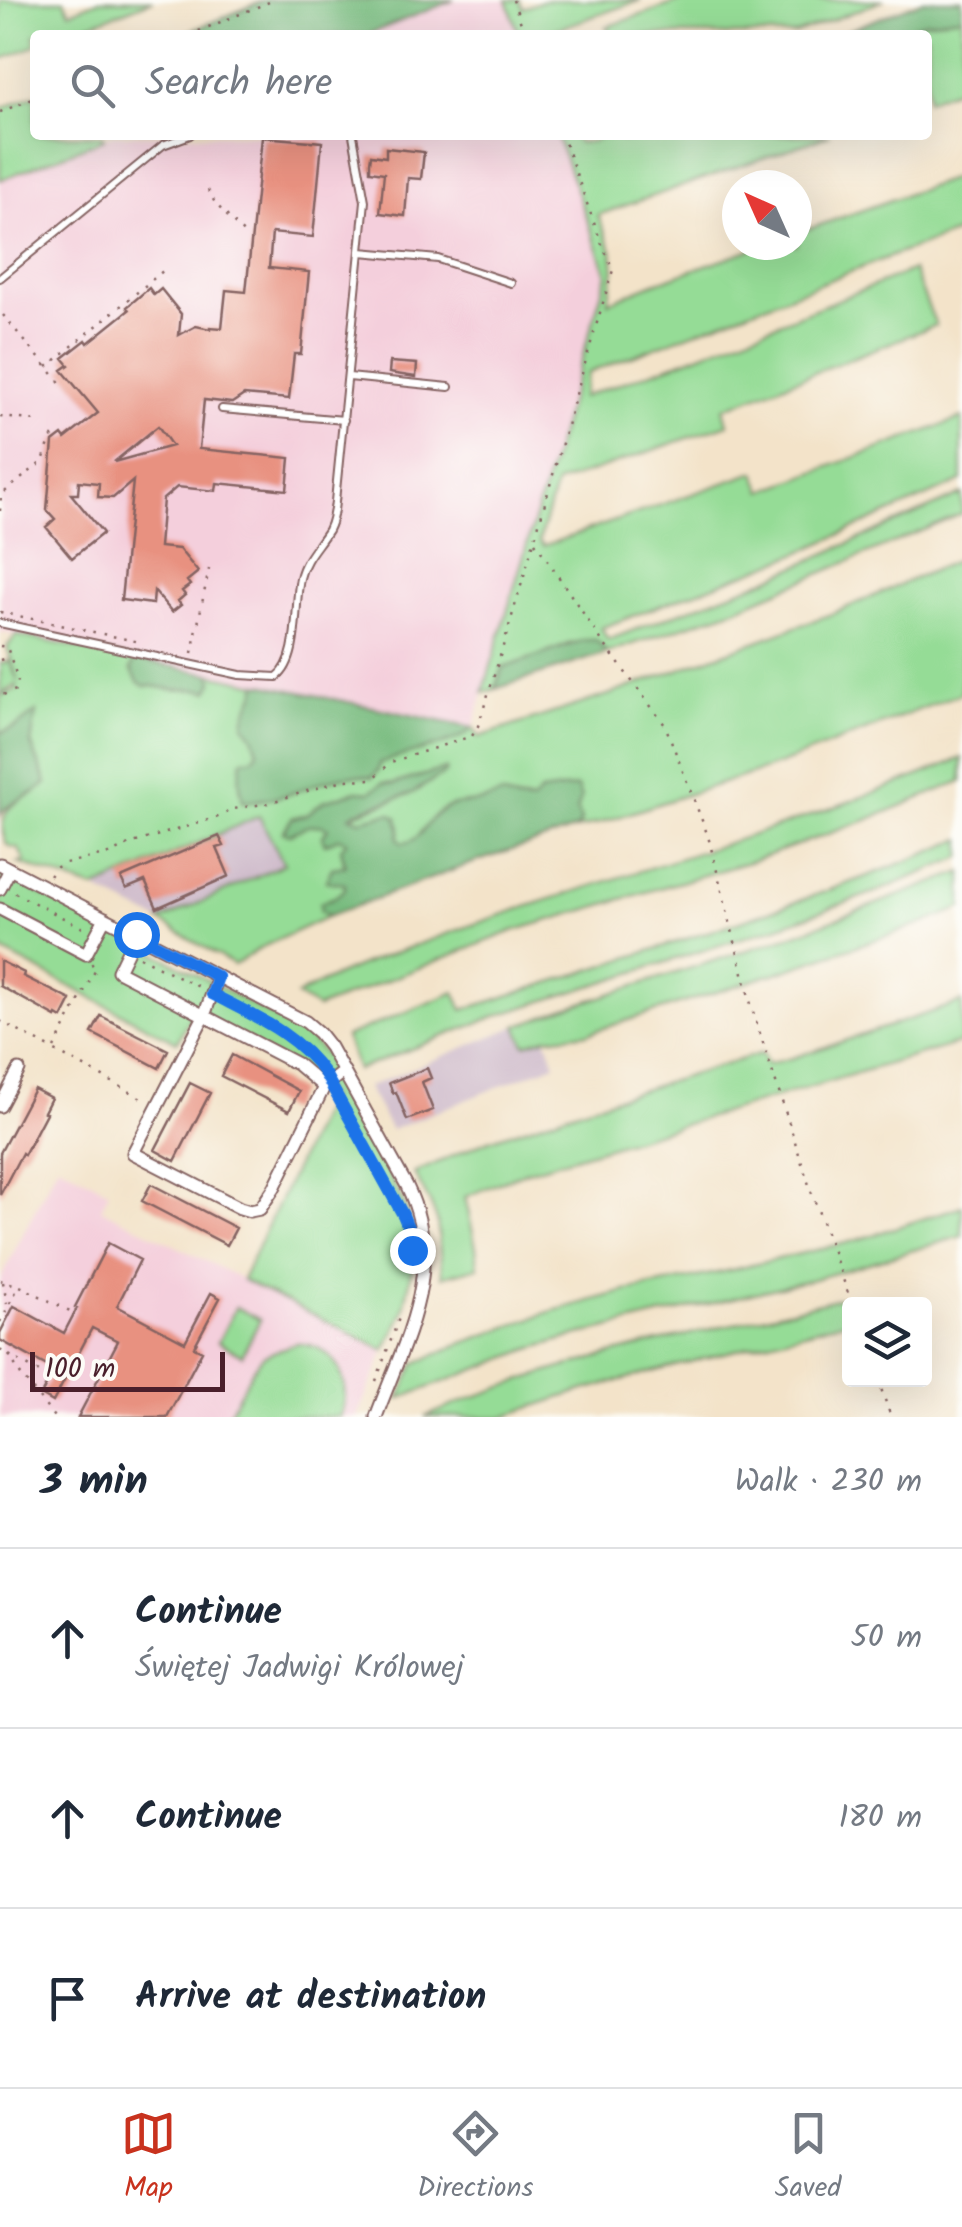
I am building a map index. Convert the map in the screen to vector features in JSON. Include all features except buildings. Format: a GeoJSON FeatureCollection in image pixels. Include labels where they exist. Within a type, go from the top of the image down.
{"type":"FeatureCollection","features":[{"type":"Feature","properties":{"kind":"street"},"geometry":{"type":"LineString","coordinates":[[1,888],[5,866],[319,1032],[344,1070],[416,1205],[425,1249],[421,1294],[376,1417]]}},
{"type":"Feature","properties":{"kind":"street"},"geometry":{"type":"LineString","coordinates":[[0,909],[86,954],[105,918]]}},
{"type":"Feature","properties":{"kind":"street"},"geometry":{"type":"LineString","coordinates":[[136,934],[118,971],[297,1064],[327,1085]]}},
{"type":"Feature","properties":{"kind":"street"},"geometry":{"type":"LineString","coordinates":[[218,977],[204,1016],[133,1153],[240,1208],[260,1209],[327,1085],[344,1070]]}},
{"type":"Feature","properties":{"kind":"street"},"geometry":{"type":"LineString","coordinates":[[0,1106],[19,1070]]}},
{"type":"Feature","properties":{"kind":"lane"},"geometry":{"type":"LineString","coordinates":[[0,278],[163,146],[178,140]]}},
{"type":"Feature","properties":{"kind":"lane"},"geometry":{"type":"LineString","coordinates":[[0,623],[240,675],[276,677],[286,670],[300,575],[330,526],[344,420],[365,201],[354,140]]}},
{"type":"Feature","properties":{"kind":"lane"},"geometry":{"type":"LineString","coordinates":[[361,252],[438,258],[511,283]]}},
{"type":"Feature","properties":{"kind":"lane"},"geometry":{"type":"LineString","coordinates":[[349,377],[448,387]]}},
{"type":"Feature","properties":{"kind":"lane"},"geometry":{"type":"LineString","coordinates":[[222,409],[344,420]]}},
{"type":"Feature","properties":{"kind":"path"},"geometry":{"type":"LineString","coordinates":[[201,30],[274,0]]}},
{"type":"Feature","properties":{"kind":"path"},"geometry":{"type":"LineString","coordinates":[[513,0],[524,30]]}},
{"type":"Feature","properties":{"kind":"path"},"geometry":{"type":"LineString","coordinates":[[0,112],[30,100]]}},
{"type":"Feature","properties":{"kind":"path"},"geometry":{"type":"LineString","coordinates":[[43,886],[56,867],[106,854],[234,809],[344,780],[373,779],[391,762],[472,736],[482,716],[613,270],[564,140]]}},
{"type":"Feature","properties":{"kind":"path"},"geometry":{"type":"LineString","coordinates":[[208,190],[215,203],[247,236]]}},
{"type":"Feature","properties":{"kind":"path"},"geometry":{"type":"LineString","coordinates":[[47,367],[164,270]]}},
{"type":"Feature","properties":{"kind":"path"},"geometry":{"type":"LineString","coordinates":[[3,315],[18,332]]}},
{"type":"Feature","properties":{"kind":"path"},"geometry":{"type":"LineString","coordinates":[[24,340],[63,386]]}},
{"type":"Feature","properties":{"kind":"path"},"geometry":{"type":"LineString","coordinates":[[0,417],[40,420]]}},
{"type":"Feature","properties":{"kind":"path"},"geometry":{"type":"LineString","coordinates":[[0,511],[2,495],[42,461],[54,436]]}},
{"type":"Feature","properties":{"kind":"path"},"geometry":{"type":"LineString","coordinates":[[534,541],[665,725],[708,836],[753,1012],[849,1297]]}},
{"type":"Feature","properties":{"kind":"path"},"geometry":{"type":"LineString","coordinates":[[192,654],[209,569]]}},
{"type":"Feature","properties":{"kind":"path"},"geometry":{"type":"LineString","coordinates":[[0,612],[139,642]]}},
{"type":"Feature","properties":{"kind":"path"},"geometry":{"type":"LineString","coordinates":[[0,646],[7,647],[18,680],[16,690],[0,696]]}},
{"type":"Feature","properties":{"kind":"path"},"geometry":{"type":"LineString","coordinates":[[0,660],[10,656]]}},
{"type":"Feature","properties":{"kind":"path"},"geometry":{"type":"LineString","coordinates":[[1,888],[96,935]]}},
{"type":"Feature","properties":{"kind":"path"},"geometry":{"type":"LineString","coordinates":[[128,951],[299,1043],[318,1064],[410,1232]]}},
{"type":"Feature","properties":{"kind":"path"},"geometry":{"type":"LineString","coordinates":[[53,1050],[96,969],[86,954]]}},
{"type":"Feature","properties":{"kind":"path"},"geometry":{"type":"LineString","coordinates":[[0,1021],[158,1106]]}},
{"type":"Feature","properties":{"kind":"path"},"geometry":{"type":"LineString","coordinates":[[8,1308],[1,1281],[20,1286],[74,1314]]}},
{"type":"Feature","properties":{"kind":"path"},"geometry":{"type":"LineString","coordinates":[[0,1322],[20,1286]]}},
{"type":"Feature","properties":{"kind":"path"},"geometry":{"type":"LineString","coordinates":[[376,1381],[402,1310]]}},
{"type":"Feature","properties":{"kind":"path"},"geometry":{"type":"LineString","coordinates":[[0,1350],[50,1378]]}},
{"type":"Feature","properties":{"kind":"path"},"geometry":{"type":"LineString","coordinates":[[9,1355],[54,1417]]}},
{"type":"Feature","properties":{"kind":"path"},"geometry":{"type":"LineString","coordinates":[[880,1387],[891,1417]]}},
{"type":"Feature","properties":{"kind":"shaded area"},"geometry":{"type":"Polygon","coordinates":[[[454,0],[507,0],[517,30],[379,30],[454,0]]]}},
{"type":"Feature","properties":{"kind":"shaded area"},"geometry":{"type":"Polygon","coordinates":[[[100,140],[558,140],[607,274],[473,728],[0,632],[0,180],[100,140]]]}},
{"type":"Feature","properties":{"kind":"shaded area"},"geometry":{"type":"Polygon","coordinates":[[[259,816],[284,863],[160,921],[94,889],[259,816]]]}},
{"type":"Feature","properties":{"kind":"shaded area"},"geometry":{"type":"Polygon","coordinates":[[[517,1026],[525,1043],[546,1038],[555,1064],[391,1130],[367,1087],[517,1026]]]}},
{"type":"Feature","properties":{"kind":"shaded area"},"geometry":{"type":"Polygon","coordinates":[[[58,1164],[109,1191],[101,1209],[385,1350],[357,1417],[0,1417],[0,1280],[58,1164]]]}},
{"type":"Feature","properties":{"kind":"green space"},"geometry":{"type":"Polygon","coordinates":[[[0,0],[64,0],[70,12],[100,0],[153,0],[75,30],[30,30],[30,48],[0,60],[0,0]]]}},
{"type":"Feature","properties":{"kind":"green space"},"geometry":{"type":"Polygon","coordinates":[[[265,0],[454,0],[379,30],[193,30],[265,0]]]}},
{"type":"Feature","properties":{"kind":"green space"},"geometry":{"type":"Polygon","coordinates":[[[507,0],[519,0],[523,8],[545,0],[641,0],[554,30],[517,30],[507,0]]]}},
{"type":"Feature","properties":{"kind":"green space"},"geometry":{"type":"Polygon","coordinates":[[[684,0],[884,0],[807,30],[606,27],[684,0]]]}},
{"type":"Feature","properties":{"kind":"green space"},"geometry":{"type":"Polygon","coordinates":[[[924,0],[962,0],[962,17],[924,22],[906,30],[849,30],[924,0]]]}},
{"type":"Feature","properties":{"kind":"green space"},"geometry":{"type":"Polygon","coordinates":[[[962,17],[962,87],[932,98],[932,30],[906,30],[924,22],[962,17]]]}},
{"type":"Feature","properties":{"kind":"green space"},"geometry":{"type":"Polygon","coordinates":[[[30,97],[30,140],[101,140],[0,180],[0,109],[30,97]]]}},
{"type":"Feature","properties":{"kind":"green space"},"geometry":{"type":"Polygon","coordinates":[[[558,140],[816,140],[598,215],[612,250],[614,271],[608,302],[722,259],[812,260],[812,228],[962,175],[962,231],[588,373],[582,397],[913,270],[936,325],[724,408],[728,424],[556,484],[539,541],[543,546],[755,472],[763,491],[962,418],[962,481],[794,555],[601,628],[608,640],[770,578],[962,494],[962,514],[735,609],[607,653],[596,640],[571,643],[503,668],[495,689],[483,693],[607,274],[558,140]]]}},
{"type":"Feature","properties":{"kind":"green space"},"geometry":{"type":"Polygon","coordinates":[[[962,558],[962,693],[778,765],[577,829],[581,798],[531,801],[501,795],[421,831],[414,841],[406,843],[398,838],[400,828],[383,814],[360,820],[349,816],[412,793],[445,773],[445,769],[393,784],[383,783],[370,792],[357,791],[324,801],[307,814],[292,818],[283,832],[290,834],[321,825],[348,841],[341,848],[345,867],[327,881],[345,884],[345,889],[321,911],[329,916],[262,947],[234,965],[160,921],[284,864],[259,816],[94,889],[19,863],[25,861],[18,848],[9,846],[4,837],[3,822],[10,808],[47,783],[31,744],[35,713],[0,733],[0,696],[16,690],[17,685],[0,694],[0,664],[9,660],[18,681],[7,647],[16,635],[135,659],[131,670],[144,686],[208,691],[213,682],[211,674],[258,684],[244,724],[258,751],[253,758],[242,760],[240,792],[290,794],[308,785],[353,774],[372,777],[379,764],[389,757],[452,740],[473,728],[479,737],[611,694],[834,613],[962,558]]]}},
{"type":"Feature","properties":{"kind":"green space"},"geometry":{"type":"Polygon","coordinates":[[[584,640],[596,640],[607,653],[495,689],[503,668],[584,640]]]}},
{"type":"Feature","properties":{"kind":"green space"},"geometry":{"type":"Polygon","coordinates":[[[135,659],[211,674],[213,682],[208,691],[144,686],[131,669],[135,659]]]}},
{"type":"Feature","properties":{"kind":"green space"},"geometry":{"type":"Polygon","coordinates":[[[258,684],[473,728],[443,744],[380,763],[372,777],[341,777],[280,797],[243,802],[239,780],[242,760],[253,758],[258,751],[244,724],[258,684]]]}},
{"type":"Feature","properties":{"kind":"green space"},"geometry":{"type":"Polygon","coordinates":[[[36,712],[31,744],[47,783],[0,815],[0,733],[36,712]]]}},
{"type":"Feature","properties":{"kind":"green space"},"geometry":{"type":"Polygon","coordinates":[[[962,758],[962,781],[867,820],[752,861],[513,931],[317,1008],[297,996],[351,969],[440,936],[805,818],[962,758]]]}},
{"type":"Feature","properties":{"kind":"green space"},"geometry":{"type":"Polygon","coordinates":[[[446,769],[412,793],[350,816],[360,820],[390,813],[397,817],[402,843],[414,839],[438,813],[452,806],[501,795],[532,802],[541,792],[577,787],[581,821],[577,829],[329,916],[321,911],[320,903],[345,889],[345,884],[326,881],[332,868],[345,866],[341,848],[347,841],[338,838],[325,844],[322,837],[328,828],[319,825],[290,834],[283,832],[292,818],[307,814],[324,801],[446,769]]]}},
{"type":"Feature","properties":{"kind":"green space"},"geometry":{"type":"Polygon","coordinates":[[[962,839],[962,857],[881,890],[496,1016],[357,1070],[345,1037],[455,992],[463,1010],[652,950],[839,887],[962,839]]]}},
{"type":"Feature","properties":{"kind":"green space"},"geometry":{"type":"Polygon","coordinates":[[[962,872],[962,908],[922,924],[588,1033],[525,1044],[517,1026],[785,938],[962,872]]]}},
{"type":"Feature","properties":{"kind":"green space"},"geometry":{"type":"Polygon","coordinates":[[[0,873],[308,1036],[330,1060],[405,1206],[413,1233],[415,1256],[403,1313],[385,1350],[242,1280],[329,1096],[294,1067],[191,1016],[177,1042],[0,950],[0,873]]]}},
{"type":"Feature","properties":{"kind":"green space"},"geometry":{"type":"Polygon","coordinates":[[[962,1002],[962,1042],[527,1171],[465,1197],[478,1267],[442,1277],[437,1220],[414,1173],[486,1141],[587,1107],[762,1053],[767,1064],[792,1058],[962,1002]]]}},
{"type":"Feature","properties":{"kind":"green space"},"geometry":{"type":"Polygon","coordinates":[[[962,1206],[962,1236],[814,1279],[527,1350],[399,1399],[415,1364],[549,1312],[854,1241],[962,1206]]]}},
{"type":"Feature","properties":{"kind":"green space"},"geometry":{"type":"Polygon","coordinates":[[[840,1298],[842,1306],[842,1322],[584,1390],[502,1417],[425,1417],[526,1379],[840,1298]]]}},
{"type":"Feature","properties":{"kind":"green space"},"geometry":{"type":"Polygon","coordinates":[[[236,1307],[260,1320],[242,1355],[218,1342],[236,1307]]]}},
{"type":"Feature","properties":{"kind":"green space"},"geometry":{"type":"Polygon","coordinates":[[[296,1343],[323,1351],[337,1366],[345,1397],[339,1417],[227,1417],[263,1356],[296,1343]]]}},
{"type":"Feature","properties":{"kind":"route"},"geometry":{"type":"LineString","coordinates":[[136,934],[218,977],[212,994],[279,1030],[312,1057],[403,1215],[412,1250]]}}]}
